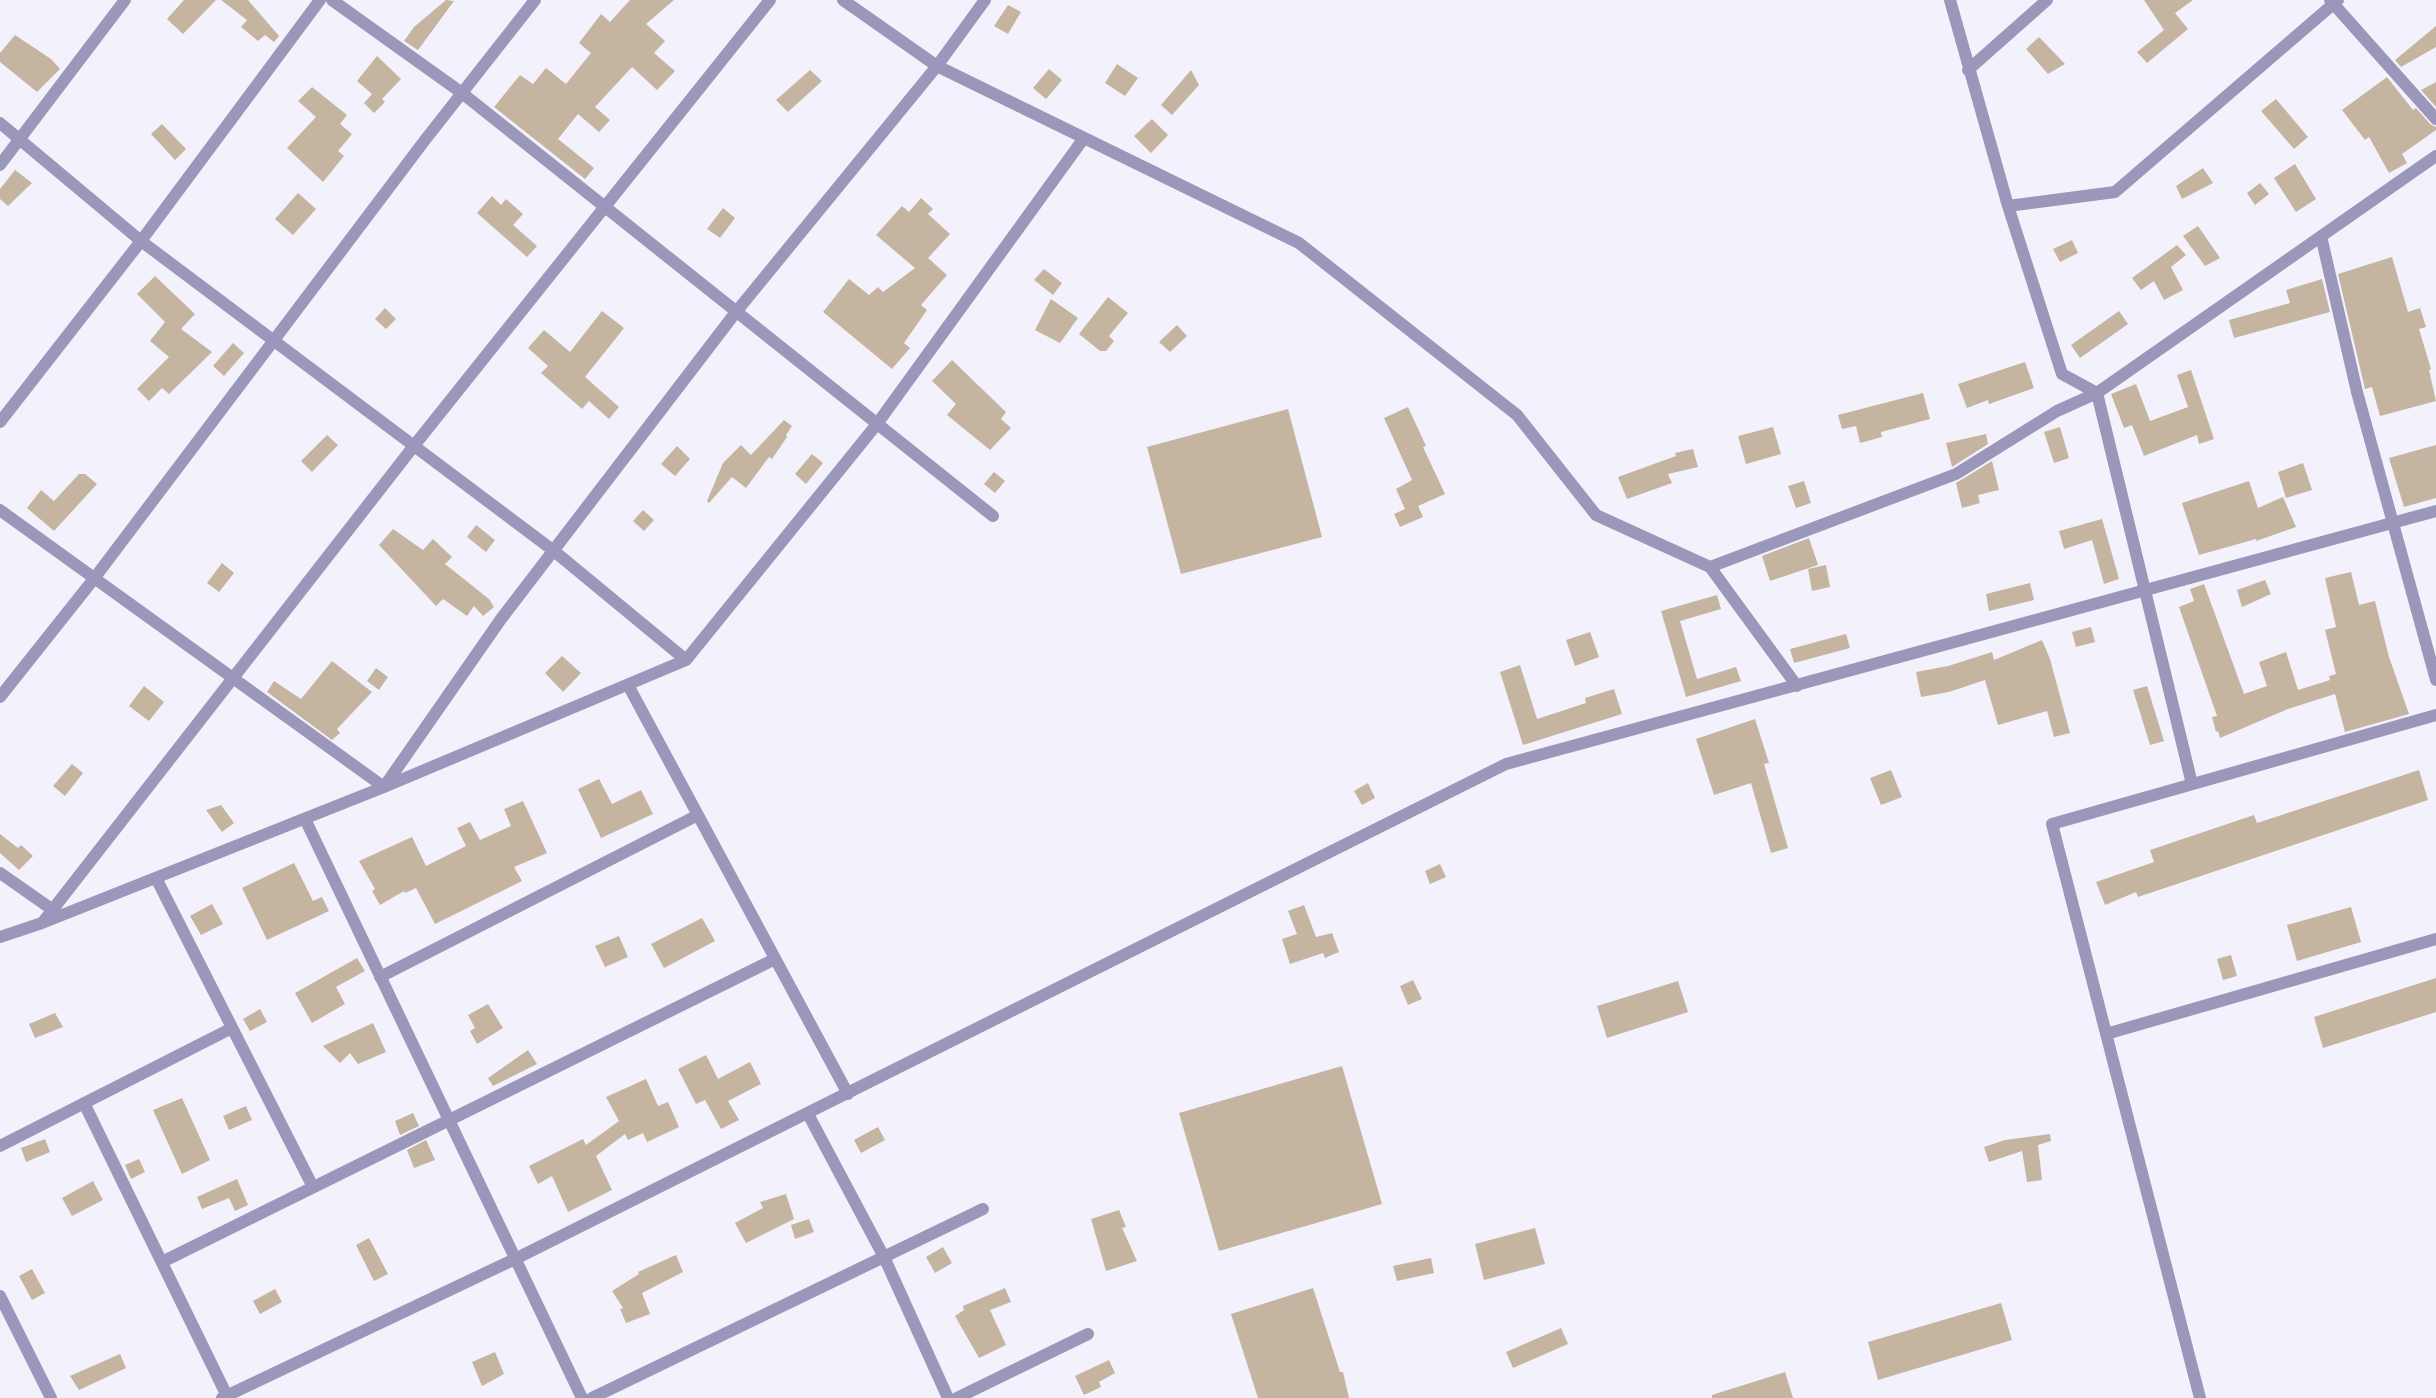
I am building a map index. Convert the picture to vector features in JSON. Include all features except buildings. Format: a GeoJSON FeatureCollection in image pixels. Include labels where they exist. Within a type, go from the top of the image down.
{"type":"FeatureCollection","features":[{"type":"Feature","properties":{"kind":"street"},"geometry":{"type":"LineString","coordinates":[[0,165],[125,0]]}},
{"type":"Feature","properties":{"kind":"street"},"geometry":{"type":"LineString","coordinates":[[0,422],[141,241],[320,0]]}},
{"type":"Feature","properties":{"kind":"street"},"geometry":{"type":"LineString","coordinates":[[332,0],[462,94],[606,206],[993,516]]}},
{"type":"Feature","properties":{"kind":"street"},"geometry":{"type":"LineString","coordinates":[[0,697],[94,578],[535,0]]}},
{"type":"Feature","properties":{"kind":"street"},"geometry":{"type":"LineString","coordinates":[[42,923],[413,447],[770,0]]}},
{"type":"Feature","properties":{"kind":"street"},"geometry":{"type":"LineString","coordinates":[[843,0],[937,66],[1299,243],[1517,415],[1596,515],[1710,567],[1797,686]]}},
{"type":"Feature","properties":{"kind":"street"},"geometry":{"type":"LineString","coordinates":[[384,787],[501,619],[736,312],[937,66],[985,0]]}},
{"type":"Feature","properties":{"kind":"street"},"geometry":{"type":"LineString","coordinates":[[1950,0],[1968,70],[2008,206],[2062,374],[2097,393],[2192,784]]}},
{"type":"Feature","properties":{"kind":"street"},"geometry":{"type":"LineString","coordinates":[[1968,70],[2047,0]]}},
{"type":"Feature","properties":{"kind":"street"},"geometry":{"type":"LineString","coordinates":[[2008,206],[2115,192],[2334,1],[2436,119]]}},
{"type":"Feature","properties":{"kind":"street"},"geometry":{"type":"LineString","coordinates":[[0,123],[141,241],[554,551],[686,660]]}},
{"type":"Feature","properties":{"kind":"street"},"geometry":{"type":"LineString","coordinates":[[0,937],[42,923],[305,819],[686,660],[877,424],[1084,138]]}},
{"type":"Feature","properties":{"kind":"street"},"geometry":{"type":"LineString","coordinates":[[1710,567],[1956,474],[2057,411],[2097,393],[2436,156]]}},
{"type":"Feature","properties":{"kind":"street"},"geometry":{"type":"LineString","coordinates":[[2321,236],[2357,392],[2436,680]]}},
{"type":"Feature","properties":{"kind":"street"},"geometry":{"type":"LineString","coordinates":[[0,510],[384,787]]}},
{"type":"Feature","properties":{"kind":"street"},"geometry":{"type":"LineString","coordinates":[[84,1103],[226,1397],[515,1259],[1506,764],[2436,511]]}},
{"type":"Feature","properties":{"kind":"street"},"geometry":{"type":"LineString","coordinates":[[628,685],[848,1094]]}},
{"type":"Feature","properties":{"kind":"street"},"geometry":{"type":"LineString","coordinates":[[2200,1398],[2052,824],[2436,715]]}},
{"type":"Feature","properties":{"kind":"street"},"geometry":{"type":"LineString","coordinates":[[380,976],[698,815]]}},
{"type":"Feature","properties":{"kind":"street"},"geometry":{"type":"LineString","coordinates":[[305,819],[582,1398]]}},
{"type":"Feature","properties":{"kind":"street"},"geometry":{"type":"LineString","coordinates":[[0,872],[53,910]]}},
{"type":"Feature","properties":{"kind":"street"},"geometry":{"type":"LineString","coordinates":[[156,878],[313,1187]]}},
{"type":"Feature","properties":{"kind":"street"},"geometry":{"type":"LineString","coordinates":[[2106,1034],[2436,939]]}},
{"type":"Feature","properties":{"kind":"street"},"geometry":{"type":"LineString","coordinates":[[162,1262],[775,959]]}},
{"type":"Feature","properties":{"kind":"street"},"geometry":{"type":"LineString","coordinates":[[0,1146],[232,1028]]}},
{"type":"Feature","properties":{"kind":"street"},"geometry":{"type":"LineString","coordinates":[[808,1114],[884,1257],[948,1398]]}},
{"type":"Feature","properties":{"kind":"street"},"geometry":{"type":"LineString","coordinates":[[592,1398],[983,1209]]}},
{"type":"Feature","properties":{"kind":"street"},"geometry":{"type":"LineString","coordinates":[[0,1296],[51,1398]]}},
{"type":"Feature","properties":{"kind":"street"},"geometry":{"type":"LineString","coordinates":[[957,1398],[1088,1334]]}}]}
